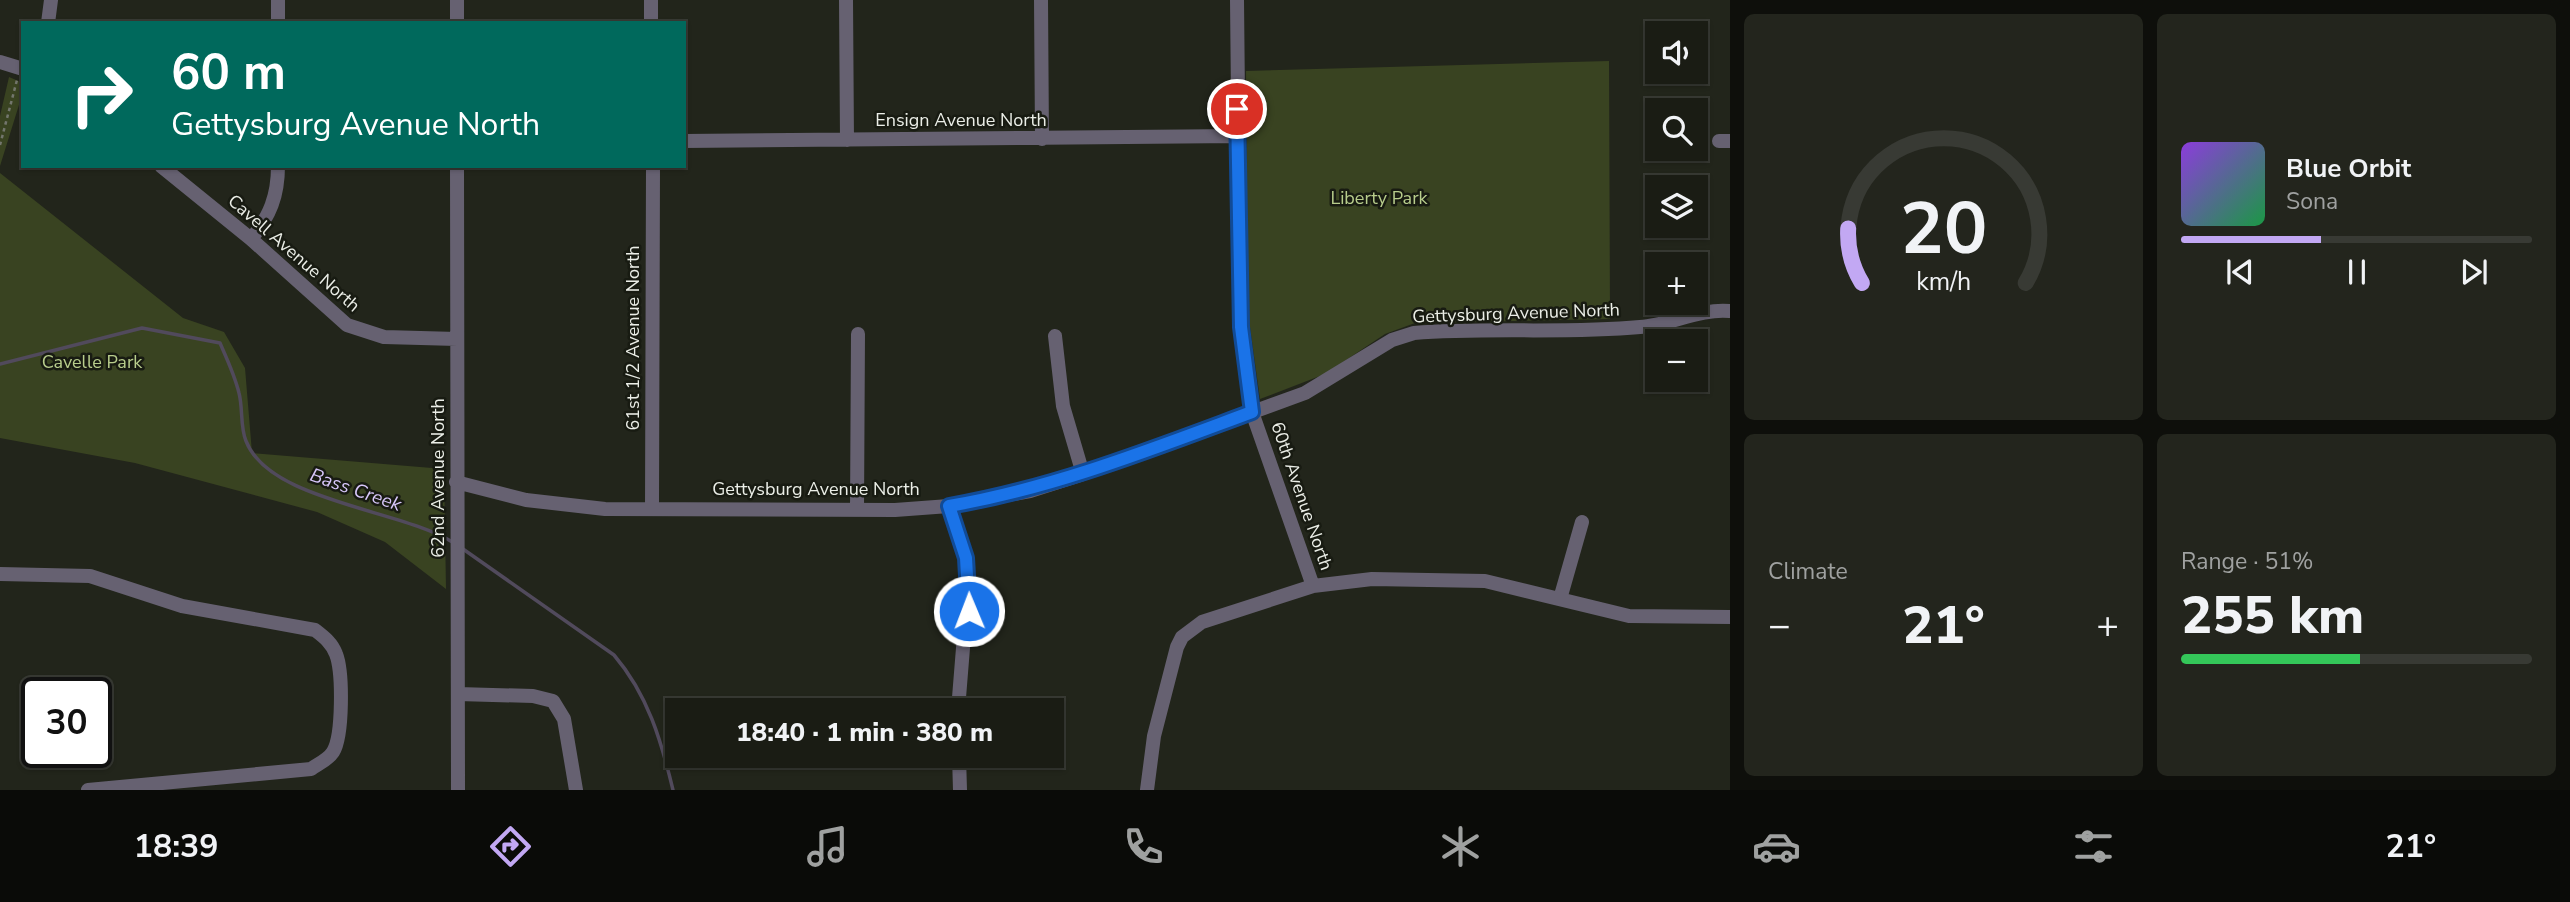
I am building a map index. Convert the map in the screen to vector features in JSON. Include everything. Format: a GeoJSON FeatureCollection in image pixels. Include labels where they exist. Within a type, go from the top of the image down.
{"type":"FeatureCollection","features":[{"type":"Feature","properties":{"kind":"street"},"geometry":{"type":"LineString","coordinates":[[48,21],[51,0]]}},
{"type":"Feature","properties":{"kind":"street"},"geometry":{"type":"LineString","coordinates":[[278,0],[278,21]]}},
{"type":"Feature","properties":{"kind":"street"},"geometry":{"type":"LineString","coordinates":[[457,0],[457,21]]}},
{"type":"Feature","properties":{"kind":"street"},"geometry":{"type":"LineString","coordinates":[[651,0],[651,21]]}},
{"type":"Feature","properties":{"kind":"street"},"geometry":{"type":"LineString","coordinates":[[846,0],[847,140]]}},
{"type":"Feature","properties":{"kind":"street"},"geometry":{"type":"LineString","coordinates":[[1041,0],[1042,139]]}},
{"type":"Feature","properties":{"kind":"street","name":"60th Avenue North"},"geometry":{"type":"LineString","coordinates":[[1237,0],[1241,327],[1252,412],[1313,586]]}},
{"type":"Feature","properties":{"kind":"street"},"geometry":{"type":"LineString","coordinates":[[0,62],[21,69]]}},
{"type":"Feature","properties":{"kind":"street","name":"Ensign Avenue North"},"geometry":{"type":"LineString","coordinates":[[686,141],[1237,136]]}},
{"type":"Feature","properties":{"kind":"street","name":"Cavell Avenue North"},"geometry":{"type":"LineString","coordinates":[[163,168],[251,239],[347,326],[384,337],[457,339]]}},
{"type":"Feature","properties":{"kind":"street"},"geometry":{"type":"LineString","coordinates":[[251,239],[263,225],[276,198],[278,168]]}},
{"type":"Feature","properties":{"kind":"street","name":"62nd Avenue North"},"geometry":{"type":"LineString","coordinates":[[457,168],[458,790]]}},
{"type":"Feature","properties":{"kind":"street","name":"61st 1/2 Avenue North"},"geometry":{"type":"LineString","coordinates":[[652,509],[653,168]]}},
{"type":"Feature","properties":{"kind":"street","name":"Gettysburg Avenue North"},"geometry":{"type":"LineString","coordinates":[[456,482],[564,507],[857,510],[949,506],[1030,491],[1305,393],[1392,340],[1413,333],[1614,329],[1659,325],[1707,311],[1730,311]]}},
{"type":"Feature","properties":{"kind":"street"},"geometry":{"type":"LineString","coordinates":[[857,510],[858,334]]}},
{"type":"Feature","properties":{"kind":"street"},"geometry":{"type":"LineString","coordinates":[[1055,336],[1063,406],[1083,474]]}},
{"type":"Feature","properties":{"kind":"street"},"geometry":{"type":"LineString","coordinates":[[949,506],[966,558],[968,586],[959,698]]}},
{"type":"Feature","properties":{"kind":"street"},"geometry":{"type":"LineString","coordinates":[[1560,599],[1582,522]]}},
{"type":"Feature","properties":{"kind":"street"},"geometry":{"type":"LineString","coordinates":[[0,574],[90,576],[182,606],[315,630],[327,639],[336,653],[340,669],[338,738],[333,752],[311,768],[88,790]]}},
{"type":"Feature","properties":{"kind":"street"},"geometry":{"type":"LineString","coordinates":[[1147,790],[1154,736],[1182,637],[1202,622],[1313,586],[1372,579],[1464,580],[1496,583],[1629,616],[1730,617]]}},
{"type":"Feature","properties":{"kind":"street"},"geometry":{"type":"LineString","coordinates":[[458,694],[533,696],[553,701],[564,719],[576,790]]}},
{"type":"Feature","properties":{"kind":"street"},"geometry":{"type":"LineString","coordinates":[[959,768],[960,790]]}},
{"type":"Feature","properties":{"kind":"path"},"geometry":{"type":"LineString","coordinates":[[0,145],[21,72]]}},
{"type":"Feature","properties":{"kind":"green space","name":"Liberty Park"},"geometry":{"type":"Polygon","coordinates":[[[1609,61],[1610,319],[1415,323],[1385,334],[1325,374],[1260,399],[1248,313],[1246,71],[1609,61]]]}},
{"type":"Feature","properties":{"kind":"green space"},"geometry":{"type":"Polygon","coordinates":[[[9,77],[21,82],[21,98],[0,166],[0,116],[9,77]]]}},
{"type":"Feature","properties":{"kind":"green space","name":"Cavelle Park"},"geometry":{"type":"Polygon","coordinates":[[[0,173],[183,318],[224,332],[245,368],[252,453],[444,469],[446,589],[385,542],[317,512],[135,463],[0,438],[0,173]]]}},
{"type":"Feature","properties":{"kind":"waterway","name":"Bass Creek"},"geometry":{"type":"LineString","coordinates":[[0,364],[142,328],[220,343],[239,393],[244,436],[260,462],[281,478],[308,491],[403,521],[454,543]]}},
{"type":"Feature","properties":{"kind":"waterway","name":"Bass Creek"},"geometry":{"type":"LineString","coordinates":[[463,549],[614,655],[636,686],[652,719],[673,790]]}},
{"type":"Feature","properties":{"kind":"route"},"geometry":{"type":"LineString","coordinates":[[969,611],[966,558],[949,506],[1030,491],[1069,479],[1252,412],[1241,327],[1237,109]]}}]}
